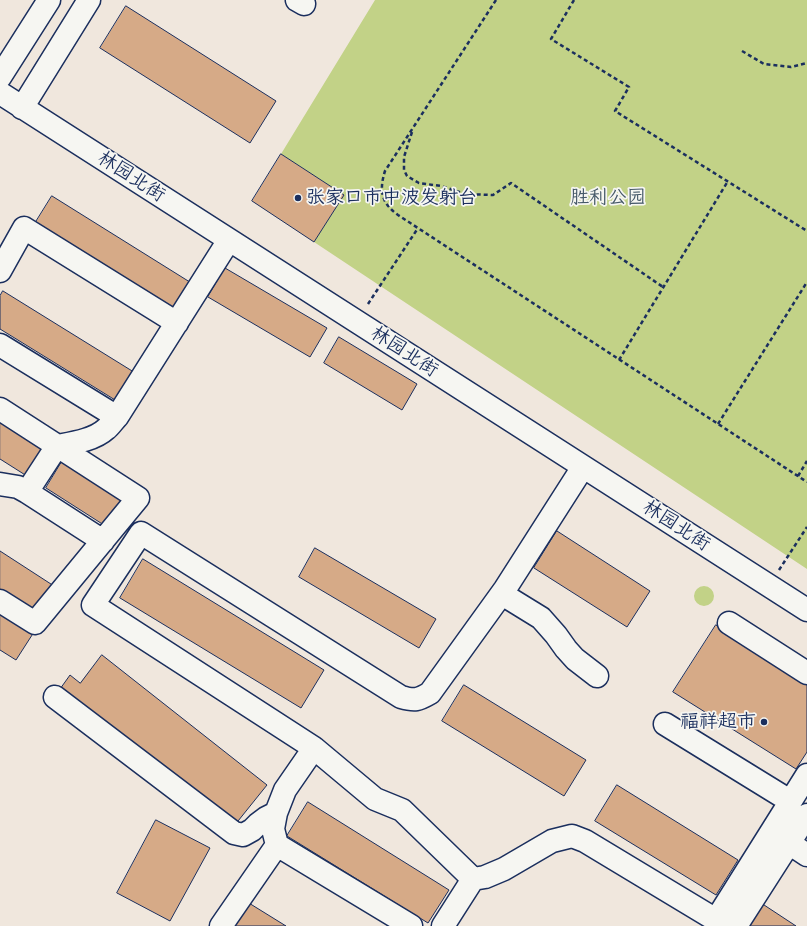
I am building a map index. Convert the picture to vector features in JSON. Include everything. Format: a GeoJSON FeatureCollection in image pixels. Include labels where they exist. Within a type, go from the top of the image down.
{"type":"FeatureCollection","features":[{"type":"Feature","properties":{"kind":"street"},"geometry":{"type":"LineString","coordinates":[[0,77],[49,0]]}},
{"type":"Feature","properties":{"kind":"street"},"geometry":{"type":"LineString","coordinates":[[22,108],[89,0]]}},
{"type":"Feature","properties":{"kind":"street","name":"林园北街"},"geometry":{"type":"LineString","coordinates":[[0,94],[807,610]]}},
{"type":"Feature","properties":{"kind":"street"},"geometry":{"type":"LineString","coordinates":[[0,271],[24,228],[177,323]]}},
{"type":"Feature","properties":{"kind":"street"},"geometry":{"type":"LineString","coordinates":[[15,488],[58,446],[93,437],[105,430],[117,417],[229,240]]}},
{"type":"Feature","properties":{"kind":"street"},"geometry":{"type":"LineString","coordinates":[[0,345],[117,417]]}},
{"type":"Feature","properties":{"kind":"street"},"geometry":{"type":"LineString","coordinates":[[0,410],[138,498],[35,623],[0,601]]}},
{"type":"Feature","properties":{"kind":"street"},"geometry":{"type":"LineString","coordinates":[[583,467],[502,594],[430,693],[420,698],[412,700],[394,693],[141,533],[93,605],[314,748],[375,798],[402,810],[473,878],[485,878],[504,869],[552,841],[572,836],[585,841],[722,924]]}},
{"type":"Feature","properties":{"kind":"street"},"geometry":{"type":"LineString","coordinates":[[0,475],[15,488],[103,541]]}},
{"type":"Feature","properties":{"kind":"street"},"geometry":{"type":"LineString","coordinates":[[502,594],[541,618],[575,659],[597,676]]}},
{"type":"Feature","properties":{"kind":"street"},"geometry":{"type":"LineString","coordinates":[[729,624],[807,673]]}},
{"type":"Feature","properties":{"kind":"street"},"geometry":{"type":"LineString","coordinates":[[54,696],[234,833],[243,835],[252,830],[266,818],[276,813]]}},
{"type":"Feature","properties":{"kind":"street"},"geometry":{"type":"LineString","coordinates":[[665,724],[790,801]]}},
{"type":"Feature","properties":{"kind":"street"},"geometry":{"type":"LineString","coordinates":[[314,748],[285,790],[276,813],[273,829],[277,845],[410,926]]}},
{"type":"Feature","properties":{"kind":"street"},"geometry":{"type":"LineString","coordinates":[[722,924],[790,801],[807,775]]}},
{"type":"Feature","properties":{"kind":"street"},"geometry":{"type":"LineString","coordinates":[[722,924],[798,849],[807,815]]}},
{"type":"Feature","properties":{"kind":"street"},"geometry":{"type":"LineString","coordinates":[[221,926],[277,845]]}},
{"type":"Feature","properties":{"kind":"street"},"geometry":{"type":"LineString","coordinates":[[443,926],[473,878]]}},
{"type":"Feature","properties":{"kind":"path"},"geometry":{"type":"LineString","coordinates":[[496,0],[384,171],[382,190],[388,207],[398,215],[807,482]]}},
{"type":"Feature","properties":{"kind":"path"},"geometry":{"type":"LineString","coordinates":[[574,0],[551,39],[629,87],[614,111],[807,231]]}},
{"type":"Feature","properties":{"kind":"path"},"geometry":{"type":"LineString","coordinates":[[742,51],[764,64],[791,67],[807,63]]}},
{"type":"Feature","properties":{"kind":"path"},"geometry":{"type":"LineString","coordinates":[[413,128],[404,157],[404,170],[407,176],[419,183],[441,186],[466,194],[493,194],[511,183],[663,288]]}},
{"type":"Feature","properties":{"kind":"path"},"geometry":{"type":"LineString","coordinates":[[619,360],[728,181]]}},
{"type":"Feature","properties":{"kind":"path"},"geometry":{"type":"LineString","coordinates":[[356,322],[418,228]]}},
{"type":"Feature","properties":{"kind":"path"},"geometry":{"type":"LineString","coordinates":[[718,424],[807,282]]}},
{"type":"Feature","properties":{"kind":"path"},"geometry":{"type":"LineString","coordinates":[[798,476],[807,461]]}},
{"type":"Feature","properties":{"kind":"path"},"geometry":{"type":"LineString","coordinates":[[769,586],[807,527]]}},
{"type":"Feature","properties":{"kind":"green space","name":"胜利公园"},"geometry":{"type":"Polygon","coordinates":[[[375,0],[807,0],[807,569],[314,242],[344,195],[281,154],[375,0]]]}},
{"type":"Feature","properties":{"kind":"green space"},"geometry":{"type":"Polygon","coordinates":[[[704,586],[711,589],[714,596],[711,603],[704,606],[697,603],[694,596],[697,589],[704,586]]]}},
{"type":"Feature","properties":{"kind":"building"},"geometry":{"type":"Polygon","coordinates":[[[126,6],[276,101],[250,143],[100,48],[126,6]]]}},
{"type":"Feature","properties":{"kind":"building","name":"张家口市中波发射台"},"geometry":{"type":"Polygon","coordinates":[[[281,154],[344,195],[314,242],[252,201],[281,154]]]}},
{"type":"Feature","properties":{"kind":"building"},"geometry":{"type":"Polygon","coordinates":[[[52,196],[193,284],[176,312],[34,225],[52,196]]]}},
{"type":"Feature","properties":{"kind":"building"},"geometry":{"type":"Polygon","coordinates":[[[225,268],[327,328],[310,357],[208,297],[225,268]]]}},
{"type":"Feature","properties":{"kind":"building"},"geometry":{"type":"Polygon","coordinates":[[[3,291],[137,374],[120,403],[0,329],[0,296],[3,291]]]}},
{"type":"Feature","properties":{"kind":"building"},"geometry":{"type":"Polygon","coordinates":[[[339,337],[417,384],[402,410],[324,363],[339,337]]]}},
{"type":"Feature","properties":{"kind":"building"},"geometry":{"type":"Polygon","coordinates":[[[0,420],[47,450],[30,478],[0,459],[0,420]]]}},
{"type":"Feature","properties":{"kind":"building"},"geometry":{"type":"Polygon","coordinates":[[[63,460],[125,500],[107,527],[46,488],[63,460]]]}},
{"type":"Feature","properties":{"kind":"building"},"geometry":{"type":"Polygon","coordinates":[[[557,531],[650,591],[627,627],[534,568],[557,531]]]}},
{"type":"Feature","properties":{"kind":"building"},"geometry":{"type":"Polygon","coordinates":[[[315,548],[436,619],[419,648],[299,577],[315,548]]]}},
{"type":"Feature","properties":{"kind":"building"},"geometry":{"type":"Polygon","coordinates":[[[0,551],[54,586],[37,614],[0,590],[0,551]]]}},
{"type":"Feature","properties":{"kind":"building"},"geometry":{"type":"Polygon","coordinates":[[[143,559],[324,670],[301,708],[120,598],[143,559]]]}},
{"type":"Feature","properties":{"kind":"building"},"geometry":{"type":"Polygon","coordinates":[[[0,610],[34,632],[16,660],[0,650],[0,610]]]}},
{"type":"Feature","properties":{"kind":"building","name":"福祥超市"},"geometry":{"type":"Polygon","coordinates":[[[716,625],[807,682],[807,752],[796,769],[673,692],[716,625]]]}},
{"type":"Feature","properties":{"kind":"building"},"geometry":{"type":"Polygon","coordinates":[[[102,655],[267,785],[234,826],[60,689],[70,675],[80,683],[102,655]]]}},
{"type":"Feature","properties":{"kind":"building"},"geometry":{"type":"Polygon","coordinates":[[[464,685],[586,760],[564,796],[442,721],[464,685]]]}},
{"type":"Feature","properties":{"kind":"building"},"geometry":{"type":"Polygon","coordinates":[[[617,785],[738,860],[716,895],[595,821],[617,785]]]}},
{"type":"Feature","properties":{"kind":"building"},"geometry":{"type":"Polygon","coordinates":[[[308,802],[449,890],[428,923],[287,836],[308,802]]]}},
{"type":"Feature","properties":{"kind":"building"},"geometry":{"type":"Polygon","coordinates":[[[156,820],[210,848],[170,921],[117,893],[156,820]]]}},
{"type":"Feature","properties":{"kind":"building"},"geometry":{"type":"Polygon","coordinates":[[[244,900],[286,926],[228,926],[244,900]]]}},
{"type":"Feature","properties":{"kind":"building"},"geometry":{"type":"Polygon","coordinates":[[[758,901],[796,926],[742,926],[758,901]]]}},
{"type":"Feature","properties":{"kind":"place","name":"张家口市中波发射台"},"geometry":{"type":"Point","coordinates":[298,198]}},
{"type":"Feature","properties":{"kind":"place","name":"福祥超市"},"geometry":{"type":"Point","coordinates":[764,722]}}]}
